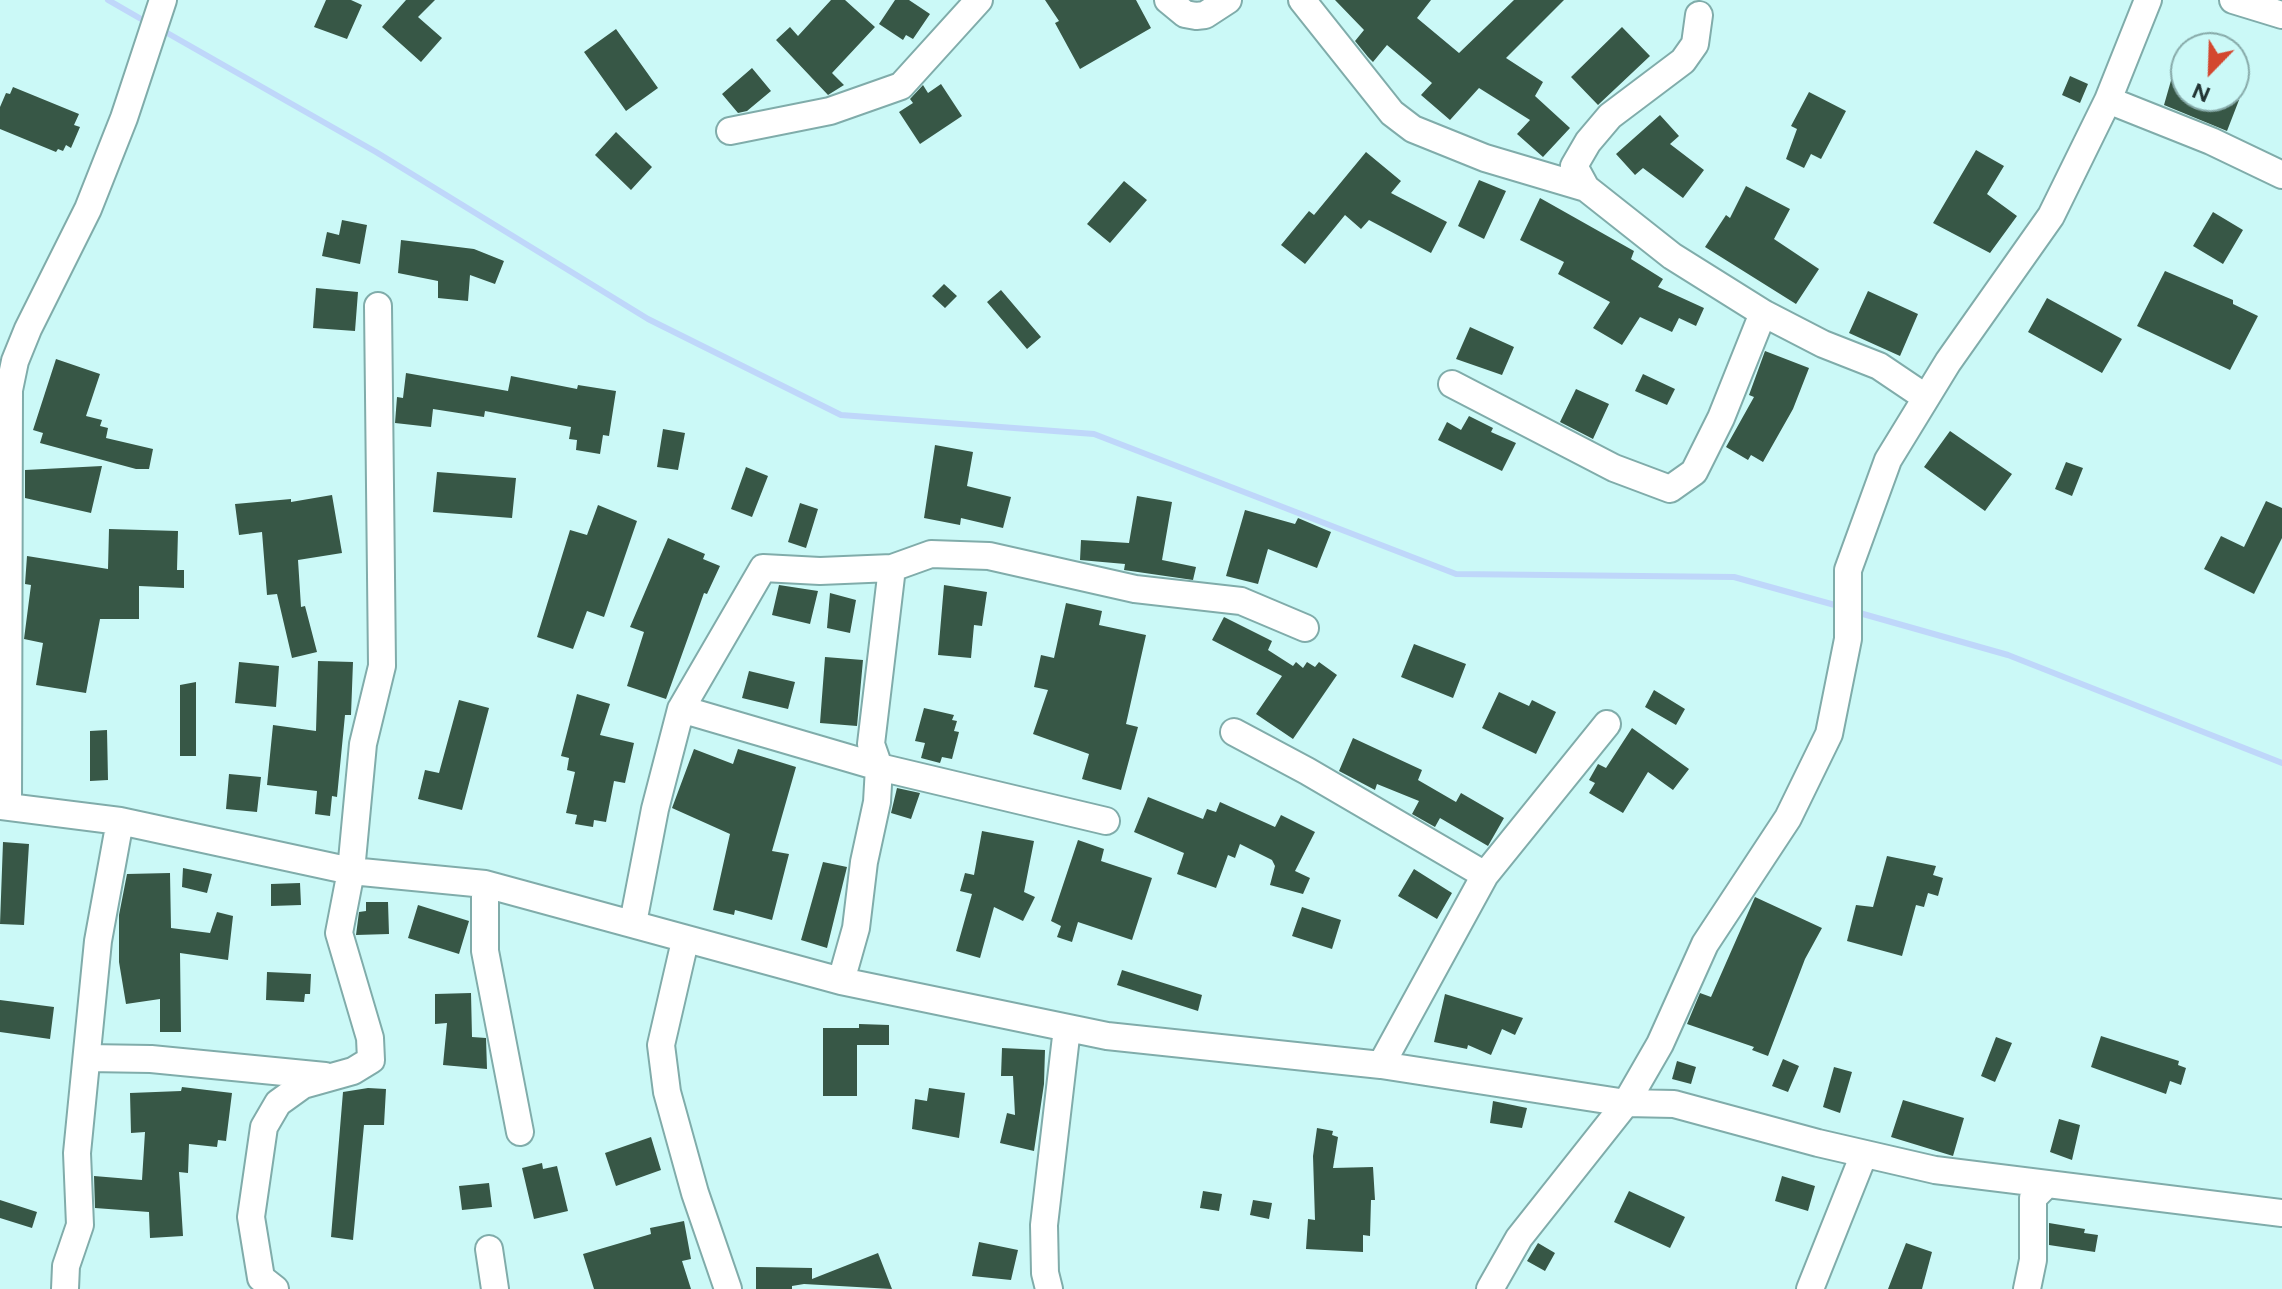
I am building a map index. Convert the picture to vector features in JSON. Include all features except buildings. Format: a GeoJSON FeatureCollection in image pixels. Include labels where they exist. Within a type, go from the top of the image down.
{"type":"FeatureCollection","features":[{"type":"Feature","properties":{"kind":"street"},"geometry":{"type":"LineString","coordinates":[[163,0],[124,118],[88,209],[28,329],[15,361],[9,390],[4,806],[120,821],[351,871],[485,884],[633,923],[685,941],[841,981],[1107,1036],[1381,1065],[1626,1103],[1674,1104],[1935,1170],[2282,1213]]}},
{"type":"Feature","properties":{"kind":"street"},"geometry":{"type":"LineString","coordinates":[[730,131],[830,111],[901,86],[979,0]]}},
{"type":"Feature","properties":{"kind":"street"},"geometry":{"type":"LineString","coordinates":[[1168,0],[1185,14],[1196,16],[1205,15],[1228,0]]}},
{"type":"Feature","properties":{"kind":"street"},"geometry":{"type":"LineString","coordinates":[[1302,0],[1392,113],[1413,129],[1485,158],[1586,188],[1672,256],[1763,313],[1823,344],[1879,366],[1925,397]]}},
{"type":"Feature","properties":{"kind":"street"},"geometry":{"type":"LineString","coordinates":[[1490,1289],[1519,1238],[1626,1103],[1660,1044],[1705,944],[1788,818],[1829,734],[1848,639],[1848,570],[1888,460],[1925,397],[2007,273],[2051,216],[2108,100],[2148,0]]}},
{"type":"Feature","properties":{"kind":"street"},"geometry":{"type":"LineString","coordinates":[[2233,0],[2282,15]]}},
{"type":"Feature","properties":{"kind":"street"},"geometry":{"type":"LineString","coordinates":[[1586,188],[1574,166],[1588,142],[1610,116],[1683,61],[1695,44],[1699,15]]}},
{"type":"Feature","properties":{"kind":"street"},"geometry":{"type":"LineString","coordinates":[[2108,100],[2211,141],[2282,175]]}},
{"type":"Feature","properties":{"kind":"street"},"geometry":{"type":"LineString","coordinates":[[275,1289],[261,1278],[251,1217],[264,1127],[278,1103],[303,1085],[353,1071],[371,1060],[370,1038],[339,933],[351,871],[363,744],[382,666],[378,306]]}},
{"type":"Feature","properties":{"kind":"street"},"geometry":{"type":"LineString","coordinates":[[1452,384],[1614,468],[1670,489],[1694,472],[1721,418],[1763,313]]}},
{"type":"Feature","properties":{"kind":"street"},"geometry":{"type":"LineString","coordinates":[[633,923],[655,809],[681,709],[763,568],[820,571],[892,568],[931,554],[989,556],[1135,589],[1241,601],[1305,628]]}},
{"type":"Feature","properties":{"kind":"street"},"geometry":{"type":"LineString","coordinates":[[841,981],[856,928],[864,862],[877,802],[879,767],[871,744],[892,568]]}},
{"type":"Feature","properties":{"kind":"street"},"geometry":{"type":"LineString","coordinates":[[681,709],[879,767],[1106,821]]}},
{"type":"Feature","properties":{"kind":"street"},"geometry":{"type":"LineString","coordinates":[[1381,1065],[1485,875],[1607,724]]}},
{"type":"Feature","properties":{"kind":"street"},"geometry":{"type":"LineString","coordinates":[[1234,732],[1485,875]]}},
{"type":"Feature","properties":{"kind":"street"},"geometry":{"type":"LineString","coordinates":[[65,1289],[66,1266],[80,1225],[77,1153],[98,941],[120,821]]}},
{"type":"Feature","properties":{"kind":"street"},"geometry":{"type":"LineString","coordinates":[[485,884],[485,951],[520,1132]]}},
{"type":"Feature","properties":{"kind":"street"},"geometry":{"type":"LineString","coordinates":[[685,941],[661,1045],[667,1092],[695,1193],[728,1289]]}},
{"type":"Feature","properties":{"kind":"street"},"geometry":{"type":"LineString","coordinates":[[1049,1289],[1045,1273],[1044,1225],[1067,1028]]}},
{"type":"Feature","properties":{"kind":"street"},"geometry":{"type":"LineString","coordinates":[[87,1058],[151,1059],[329,1077]]}},
{"type":"Feature","properties":{"kind":"street"},"geometry":{"type":"LineString","coordinates":[[1810,1289],[1864,1154]]}},
{"type":"Feature","properties":{"kind":"street"},"geometry":{"type":"LineString","coordinates":[[2027,1289],[2033,1260],[2033,1198],[2046,1185]]}},
{"type":"Feature","properties":{"kind":"street"},"geometry":{"type":"LineString","coordinates":[[489,1249],[495,1289]]}},
{"type":"Feature","properties":{"kind":"waterway"},"geometry":{"type":"LineString","coordinates":[[108,0],[148,23]]}},
{"type":"Feature","properties":{"kind":"waterway"},"geometry":{"type":"LineString","coordinates":[[162,30],[376,152],[648,319],[841,415],[1094,434],[1456,574],[1734,577],[1842,607]]}},
{"type":"Feature","properties":{"kind":"waterway"},"geometry":{"type":"LineString","coordinates":[[1856,612],[2008,655],[2282,763]]}}]}
